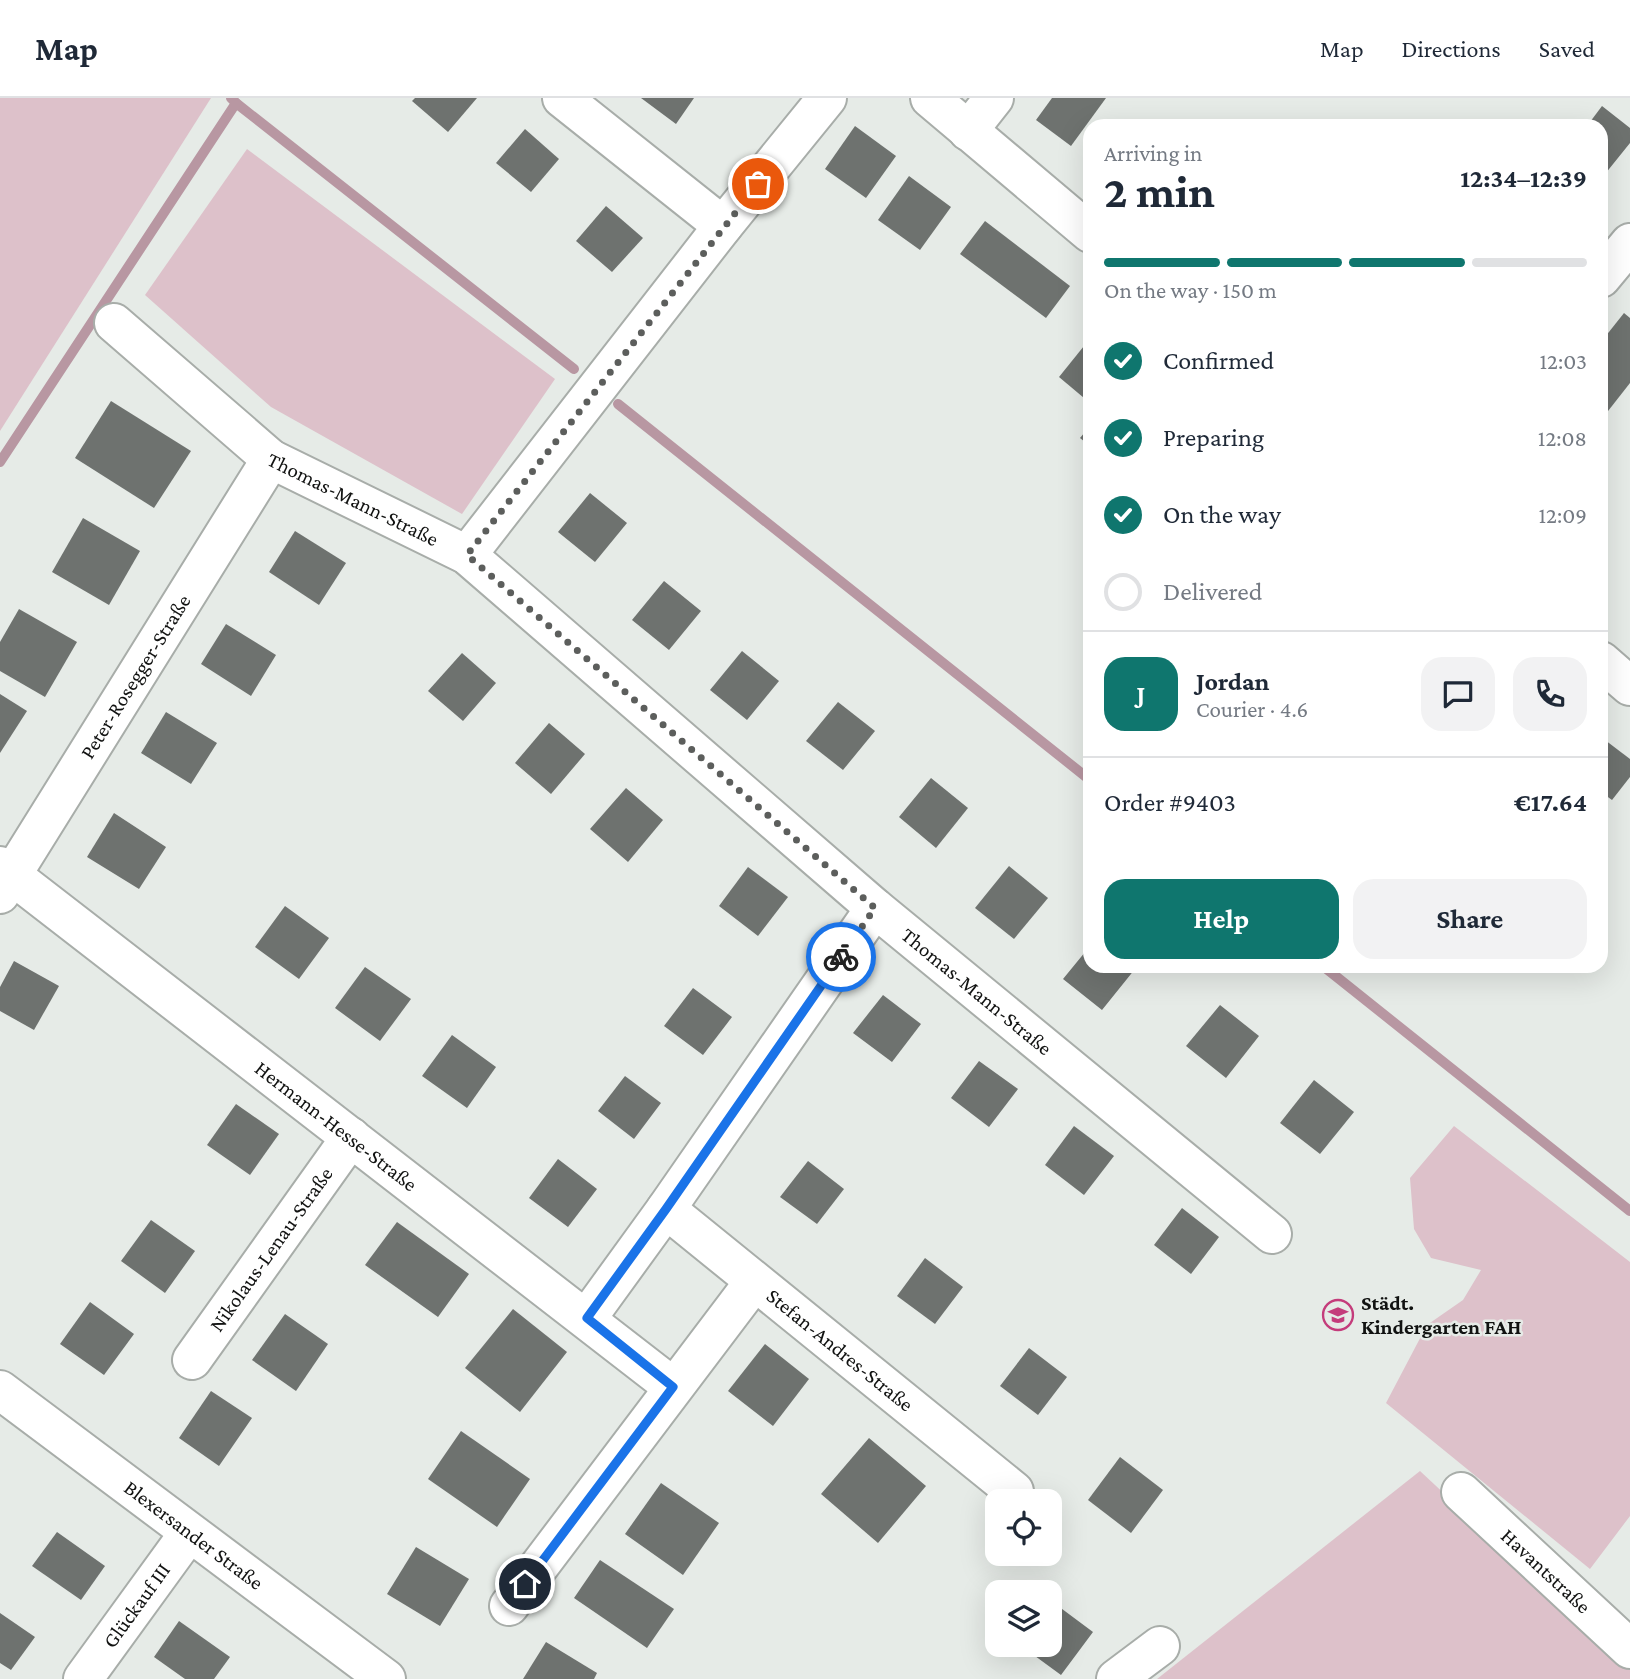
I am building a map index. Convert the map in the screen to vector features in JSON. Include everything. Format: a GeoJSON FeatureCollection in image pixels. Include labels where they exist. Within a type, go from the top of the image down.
{"type":"FeatureCollection","features":[{"type":"Feature","properties":{"kind":"street"},"geometry":{"type":"LineString","coordinates":[[562,98],[723,226]]}},
{"type":"Feature","properties":{"kind":"street"},"geometry":{"type":"LineString","coordinates":[[467,555],[723,226],[827,98]]}},
{"type":"Feature","properties":{"kind":"street"},"geometry":{"type":"LineString","coordinates":[[930,98],[1083,227]]}},
{"type":"Feature","properties":{"kind":"street"},"geometry":{"type":"LineString","coordinates":[[968,131],[994,98]]}},
{"type":"Feature","properties":{"kind":"street"},"geometry":{"type":"LineString","coordinates":[[1608,270],[1630,243]]}},
{"type":"Feature","properties":{"kind":"street","name":"Thomas-Mann-Straße"},"geometry":{"type":"LineString","coordinates":[[114,323],[271,459],[467,555],[875,908],[1272,1234]]}},
{"type":"Feature","properties":{"kind":"street","name":"Peter-Rosegger-Straße"},"geometry":{"type":"LineString","coordinates":[[4,878],[271,459]]}},
{"type":"Feature","properties":{"kind":"street"},"geometry":{"type":"LineString","coordinates":[[1608,668],[1630,685]]}},
{"type":"Feature","properties":{"kind":"street","name":"Hermann-Hesse-Straße"},"geometry":{"type":"LineString","coordinates":[[4,878],[351,1138],[673,1387]]}},
{"type":"Feature","properties":{"kind":"street"},"geometry":{"type":"LineString","coordinates":[[587,1318],[875,908]]}},
{"type":"Feature","properties":{"kind":"street","name":"Nikolaus-Lenau-Straße"},"geometry":{"type":"LineString","coordinates":[[192,1360],[351,1138]]}},
{"type":"Feature","properties":{"kind":"street","name":"Stefan-Andres-Straße"},"geometry":{"type":"LineString","coordinates":[[666,1209],[1012,1489]]}},
{"type":"Feature","properties":{"kind":"street"},"geometry":{"type":"LineString","coordinates":[[509,1606],[754,1282]]}},
{"type":"Feature","properties":{"kind":"street","name":"Blexersander Straße"},"geometry":{"type":"LineString","coordinates":[[0,1390],[386,1679]]}},
{"type":"Feature","properties":{"kind":"street","name":"Havantstraße"},"geometry":{"type":"LineString","coordinates":[[1461,1492],[1630,1648]]}},
{"type":"Feature","properties":{"kind":"street","name":"Glückauf III"},"geometry":{"type":"LineString","coordinates":[[83,1679],[190,1533]]}},
{"type":"Feature","properties":{"kind":"street"},"geometry":{"type":"LineString","coordinates":[[1116,1679],[1160,1646]]}},
{"type":"Feature","properties":{"kind":"shaded area"},"geometry":{"type":"Polygon","coordinates":[[[0,98],[211,98],[0,431],[0,98]]]}},
{"type":"Feature","properties":{"kind":"shaded area"},"geometry":{"type":"Polygon","coordinates":[[[247,149],[555,379],[462,514],[271,407],[145,295],[247,149]]]}},
{"type":"Feature","properties":{"kind":"shaded area"},"geometry":{"type":"Polygon","coordinates":[[[1454,1126],[1630,1262],[1630,1516],[1590,1569],[1386,1403],[1427,1325],[1463,1300],[1481,1270],[1431,1258],[1414,1229],[1410,1178],[1454,1126]]]}},
{"type":"Feature","properties":{"kind":"shaded area"},"geometry":{"type":"Polygon","coordinates":[[[1420,1471],[1630,1667],[1630,1679],[1157,1679],[1420,1471]]]}},
{"type":"Feature","properties":{"kind":"building"},"geometry":{"type":"Polygon","coordinates":[[[415,98],[477,98],[448,132],[412,101],[415,98]]]}},
{"type":"Feature","properties":{"kind":"building"},"geometry":{"type":"Polygon","coordinates":[[[641,98],[694,98],[676,124],[641,98]]]}},
{"type":"Feature","properties":{"kind":"building"},"geometry":{"type":"Polygon","coordinates":[[[1052,98],[1106,98],[1091,119],[1083,119],[1083,130],[1071,146],[1036,120],[1052,98]]]}},
{"type":"Feature","properties":{"kind":"building"},"geometry":{"type":"Polygon","coordinates":[[[1602,106],[1630,128],[1630,143],[1608,170],[1608,119],[1592,119],[1602,106]]]}},
{"type":"Feature","properties":{"kind":"building"},"geometry":{"type":"Polygon","coordinates":[[[855,126],[896,156],[866,198],[825,169],[855,126]]]}},
{"type":"Feature","properties":{"kind":"building"},"geometry":{"type":"Polygon","coordinates":[[[525,129],[559,159],[531,192],[496,163],[525,129]]]}},
{"type":"Feature","properties":{"kind":"building"},"geometry":{"type":"Polygon","coordinates":[[[909,176],[951,207],[920,250],[878,220],[909,176]]]}},
{"type":"Feature","properties":{"kind":"building"},"geometry":{"type":"Polygon","coordinates":[[[606,206],[643,238],[612,272],[576,241],[606,206]]]}},
{"type":"Feature","properties":{"kind":"building"},"geometry":{"type":"Polygon","coordinates":[[[985,221],[1070,286],[1046,318],[960,254],[985,221]]]}},
{"type":"Feature","properties":{"kind":"building"},"geometry":{"type":"Polygon","coordinates":[[[1624,313],[1630,318],[1630,383],[1608,411],[1608,333],[1624,313]]]}},
{"type":"Feature","properties":{"kind":"building"},"geometry":{"type":"Polygon","coordinates":[[[1083,347],[1083,397],[1059,377],[1083,347]]]}},
{"type":"Feature","properties":{"kind":"building"},"geometry":{"type":"Polygon","coordinates":[[[111,401],[191,451],[154,508],[75,458],[111,401]]]}},
{"type":"Feature","properties":{"kind":"building"},"geometry":{"type":"Polygon","coordinates":[[[590,493],[627,523],[595,562],[558,532],[590,493]]]}},
{"type":"Feature","properties":{"kind":"building"},"geometry":{"type":"Polygon","coordinates":[[[83,518],[140,551],[109,605],[52,572],[83,518]]]}},
{"type":"Feature","properties":{"kind":"building"},"geometry":{"type":"Polygon","coordinates":[[[295,531],[346,563],[319,605],[269,572],[295,531]]]}},
{"type":"Feature","properties":{"kind":"building"},"geometry":{"type":"Polygon","coordinates":[[[664,581],[701,611],[669,650],[632,620],[664,581]]]}},
{"type":"Feature","properties":{"kind":"building"},"geometry":{"type":"Polygon","coordinates":[[[19,609],[77,642],[45,697],[0,671],[0,642],[19,609]]]}},
{"type":"Feature","properties":{"kind":"building"},"geometry":{"type":"Polygon","coordinates":[[[226,624],[276,655],[251,696],[201,664],[226,624]]]}},
{"type":"Feature","properties":{"kind":"building"},"geometry":{"type":"Polygon","coordinates":[[[742,651],[779,681],[747,720],[710,690],[742,651]]]}},
{"type":"Feature","properties":{"kind":"building"},"geometry":{"type":"Polygon","coordinates":[[[462,653],[496,683],[463,721],[428,691],[462,653]]]}},
{"type":"Feature","properties":{"kind":"building"},"geometry":{"type":"Polygon","coordinates":[[[0,694],[27,711],[0,753],[0,694]]]}},
{"type":"Feature","properties":{"kind":"building"},"geometry":{"type":"Polygon","coordinates":[[[838,702],[875,731],[843,770],[806,741],[838,702]]]}},
{"type":"Feature","properties":{"kind":"building"},"geometry":{"type":"Polygon","coordinates":[[[166,712],[217,743],[191,784],[141,753],[166,712]]]}},
{"type":"Feature","properties":{"kind":"building"},"geometry":{"type":"Polygon","coordinates":[[[549,723],[585,754],[551,794],[515,763],[549,723]]]}},
{"type":"Feature","properties":{"kind":"building"},"geometry":{"type":"Polygon","coordinates":[[[1608,742],[1630,759],[1630,777],[1612,800],[1608,797],[1608,742]]]}},
{"type":"Feature","properties":{"kind":"building"},"geometry":{"type":"Polygon","coordinates":[[[931,778],[968,808],[936,848],[899,817],[931,778]]]}},
{"type":"Feature","properties":{"kind":"building"},"geometry":{"type":"Polygon","coordinates":[[[626,788],[663,820],[628,862],[590,829],[626,788]]]}},
{"type":"Feature","properties":{"kind":"building"},"geometry":{"type":"Polygon","coordinates":[[[114,813],[166,847],[139,889],[87,857],[114,813]]]}},
{"type":"Feature","properties":{"kind":"building"},"geometry":{"type":"Polygon","coordinates":[[[1009,866],[1048,898],[1014,939],[975,908],[1009,866]]]}},
{"type":"Feature","properties":{"kind":"building"},"geometry":{"type":"Polygon","coordinates":[[[748,867],[788,897],[758,936],[719,906],[748,867]]]}},
{"type":"Feature","properties":{"kind":"building"},"geometry":{"type":"Polygon","coordinates":[[[285,906],[329,938],[299,979],[255,947],[285,906]]]}},
{"type":"Feature","properties":{"kind":"building"},"geometry":{"type":"Polygon","coordinates":[[[1083,955],[1083,973],[1132,973],[1102,1010],[1063,979],[1083,955]]]}},
{"type":"Feature","properties":{"kind":"building"},"geometry":{"type":"Polygon","coordinates":[[[14,961],[59,986],[34,1030],[0,1011],[0,987],[14,961]]]}},
{"type":"Feature","properties":{"kind":"building"},"geometry":{"type":"Polygon","coordinates":[[[365,967],[411,999],[380,1041],[335,1008],[365,967]]]}},
{"type":"Feature","properties":{"kind":"building"},"geometry":{"type":"Polygon","coordinates":[[[693,988],[732,1017],[703,1055],[664,1026],[693,988]]]}},
{"type":"Feature","properties":{"kind":"building"},"geometry":{"type":"Polygon","coordinates":[[[883,995],[921,1024],[892,1062],[853,1033],[883,995]]]}},
{"type":"Feature","properties":{"kind":"building"},"geometry":{"type":"Polygon","coordinates":[[[1220,1005],[1259,1036],[1226,1078],[1186,1046],[1220,1005]]]}},
{"type":"Feature","properties":{"kind":"building"},"geometry":{"type":"Polygon","coordinates":[[[452,1035],[496,1067],[467,1108],[422,1076],[452,1035]]]}},
{"type":"Feature","properties":{"kind":"building"},"geometry":{"type":"Polygon","coordinates":[[[979,1061],[1018,1089],[989,1127],[951,1098],[979,1061]]]}},
{"type":"Feature","properties":{"kind":"building"},"geometry":{"type":"Polygon","coordinates":[[[625,1076],[661,1103],[634,1139],[598,1111],[625,1076]]]}},
{"type":"Feature","properties":{"kind":"building"},"geometry":{"type":"Polygon","coordinates":[[[1314,1080],[1354,1112],[1320,1154],[1280,1123],[1314,1080]]]}},
{"type":"Feature","properties":{"kind":"building"},"geometry":{"type":"Polygon","coordinates":[[[236,1104],[279,1134],[250,1175],[207,1145],[236,1104]]]}},
{"type":"Feature","properties":{"kind":"building"},"geometry":{"type":"Polygon","coordinates":[[[1074,1126],[1114,1156],[1084,1195],[1045,1165],[1074,1126]]]}},
{"type":"Feature","properties":{"kind":"building"},"geometry":{"type":"Polygon","coordinates":[[[558,1159],[597,1189],[568,1227],[529,1198],[558,1159]]]}},
{"type":"Feature","properties":{"kind":"building"},"geometry":{"type":"Polygon","coordinates":[[[808,1161],[844,1189],[817,1224],[780,1197],[808,1161]]]}},
{"type":"Feature","properties":{"kind":"building"},"geometry":{"type":"Polygon","coordinates":[[[1182,1208],[1219,1237],[1191,1274],[1154,1245],[1182,1208]]]}},
{"type":"Feature","properties":{"kind":"building"},"geometry":{"type":"Polygon","coordinates":[[[151,1220],[195,1251],[165,1293],[121,1261],[151,1220]]]}},
{"type":"Feature","properties":{"kind":"building"},"geometry":{"type":"Polygon","coordinates":[[[397,1222],[469,1274],[438,1317],[365,1265],[397,1222]]]}},
{"type":"Feature","properties":{"kind":"building"},"geometry":{"type":"Polygon","coordinates":[[[925,1258],[963,1287],[935,1324],[897,1296],[925,1258]]]}},
{"type":"Feature","properties":{"kind":"building"},"geometry":{"type":"Polygon","coordinates":[[[90,1302],[134,1334],[104,1375],[60,1344],[90,1302]]]}},
{"type":"Feature","properties":{"kind":"building"},"geometry":{"type":"Polygon","coordinates":[[[513,1309],[567,1352],[520,1412],[465,1368],[513,1309]]]}},
{"type":"Feature","properties":{"kind":"building"},"geometry":{"type":"Polygon","coordinates":[[[285,1314],[328,1344],[296,1391],[252,1360],[285,1314]]]}},
{"type":"Feature","properties":{"kind":"building"},"geometry":{"type":"Polygon","coordinates":[[[765,1344],[809,1379],[773,1426],[728,1391],[765,1344]]]}},
{"type":"Feature","properties":{"kind":"building"},"geometry":{"type":"Polygon","coordinates":[[[1029,1348],[1067,1377],[1038,1415],[1000,1386],[1029,1348]]]}},
{"type":"Feature","properties":{"kind":"building"},"geometry":{"type":"Polygon","coordinates":[[[211,1391],[252,1418],[219,1466],[179,1438],[211,1391]]]}},
{"type":"Feature","properties":{"kind":"building"},"geometry":{"type":"Polygon","coordinates":[[[461,1431],[530,1479],[497,1527],[428,1479],[461,1431]]]}},
{"type":"Feature","properties":{"kind":"building"},"geometry":{"type":"Polygon","coordinates":[[[869,1438],[926,1486],[878,1543],[821,1494],[869,1438]]]}},
{"type":"Feature","properties":{"kind":"building"},"geometry":{"type":"Polygon","coordinates":[[[1120,1457],[1163,1490],[1131,1533],[1088,1500],[1120,1457]]]}},
{"type":"Feature","properties":{"kind":"building"},"geometry":{"type":"Polygon","coordinates":[[[661,1483],[719,1523],[683,1575],[625,1534],[661,1483]]]}},
{"type":"Feature","properties":{"kind":"building"},"geometry":{"type":"Polygon","coordinates":[[[57,1532],[105,1566],[81,1600],[32,1566],[57,1532]]]}},
{"type":"Feature","properties":{"kind":"building"},"geometry":{"type":"Polygon","coordinates":[[[416,1547],[469,1579],[440,1626],[387,1594],[416,1547]]]}},
{"type":"Feature","properties":{"kind":"building"},"geometry":{"type":"Polygon","coordinates":[[[600,1560],[674,1609],[647,1648],[574,1598],[600,1560]]]}},
{"type":"Feature","properties":{"kind":"building"},"geometry":{"type":"Polygon","coordinates":[[[1062,1609],[1093,1632],[1061,1675],[1036,1657],[1062,1657],[1062,1609]]]}},
{"type":"Feature","properties":{"kind":"building"},"geometry":{"type":"Polygon","coordinates":[[[0,1613],[35,1637],[11,1670],[0,1663],[0,1613]]]}},
{"type":"Feature","properties":{"kind":"building"},"geometry":{"type":"Polygon","coordinates":[[[179,1621],[230,1657],[214,1679],[185,1679],[154,1657],[179,1621]]]}},
{"type":"Feature","properties":{"kind":"building"},"geometry":{"type":"Polygon","coordinates":[[[546,1642],[597,1673],[594,1679],[523,1679],[546,1642]]]}},
{"type":"Feature","properties":{"kind":"waterway"},"geometry":{"type":"LineString","coordinates":[[0,462],[236,103],[231,98]]}},
{"type":"Feature","properties":{"kind":"waterway"},"geometry":{"type":"LineString","coordinates":[[236,103],[574,369]]}},
{"type":"Feature","properties":{"kind":"waterway"},"geometry":{"type":"LineString","coordinates":[[618,404],[1083,774]]}},
{"type":"Feature","properties":{"kind":"waterway"},"geometry":{"type":"LineString","coordinates":[[1332,973],[1630,1211]]}},
{"type":"Feature","properties":{"kind":"way so far"},"geometry":{"type":"LineString","coordinates":[[758,184],[467,555],[875,908],[841,957]]}},
{"type":"Feature","properties":{"kind":"place","name":"Städt. Kindergarten FAH"},"geometry":{"type":"Point","coordinates":[1338,1315]}},
{"type":"Feature","properties":{"kind":"route"},"geometry":{"type":"LineString","coordinates":[[525,1584],[673,1387],[587,1318],[841,957]]}}]}
